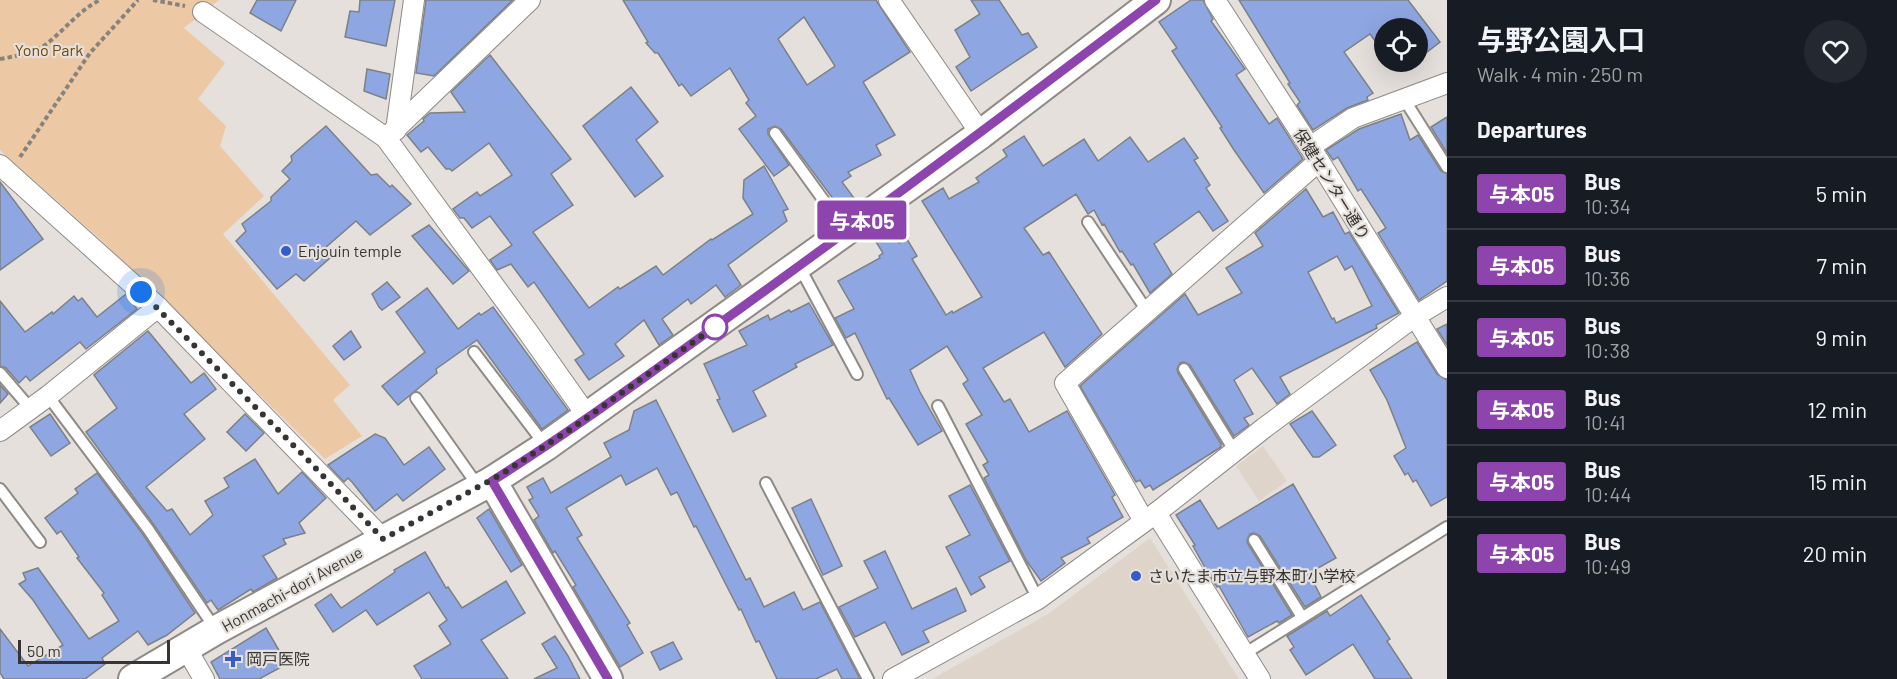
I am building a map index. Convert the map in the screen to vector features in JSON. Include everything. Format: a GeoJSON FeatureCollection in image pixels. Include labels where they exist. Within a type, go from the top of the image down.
{"type":"FeatureCollection","features":[{"type":"Feature","properties":{"kind":"main road","name":"Honmachi-dori Avenue"},"geometry":{"type":"LineString","coordinates":[[133,679],[216,630],[486,484],[546,446],[981,134],[1156,0]]}},
{"type":"Feature","properties":{"kind":"main road"},"geometry":{"type":"LineString","coordinates":[[486,484],[606,678]]}},
{"type":"Feature","properties":{"kind":"street"},"geometry":{"type":"LineString","coordinates":[[391,134],[414,0]]}},
{"type":"Feature","properties":{"kind":"street"},"geometry":{"type":"LineString","coordinates":[[391,134],[530,0]]}},
{"type":"Feature","properties":{"kind":"street"},"geometry":{"type":"LineString","coordinates":[[890,0],[981,134]]}},
{"type":"Feature","properties":{"kind":"street","name":"保健センター通り"},"geometry":{"type":"LineString","coordinates":[[1215,0],[1447,368]]}},
{"type":"Feature","properties":{"kind":"street"},"geometry":{"type":"LineString","coordinates":[[195,9],[391,134],[588,417]]}},
{"type":"Feature","properties":{"kind":"street"},"geometry":{"type":"LineString","coordinates":[[1260,679],[1150,517],[1065,383],[1147,311],[1353,118],[1447,83]]}},
{"type":"Feature","properties":{"kind":"street"},"geometry":{"type":"LineString","coordinates":[[4,168],[158,307],[383,539]]}},
{"type":"Feature","properties":{"kind":"street"},"geometry":{"type":"LineString","coordinates":[[893,679],[1038,598],[1150,517],[1414,317],[1447,297]]}},
{"type":"Feature","properties":{"kind":"street"},"geometry":{"type":"LineString","coordinates":[[0,431],[48,396],[158,307]]}},
{"type":"Feature","properties":{"kind":"street"},"geometry":{"type":"LineString","coordinates":[[186,648],[204,679]]}},
{"type":"Feature","properties":{"kind":"lane"},"geometry":{"type":"LineString","coordinates":[[1404,99],[1447,167]]}},
{"type":"Feature","properties":{"kind":"lane"},"geometry":{"type":"LineString","coordinates":[[776,133],[846,232]]}},
{"type":"Feature","properties":{"kind":"lane"},"geometry":{"type":"LineString","coordinates":[[1088,222],[1147,311]]}},
{"type":"Feature","properties":{"kind":"lane"},"geometry":{"type":"LineString","coordinates":[[799,266],[857,375]]}},
{"type":"Feature","properties":{"kind":"lane"},"geometry":{"type":"LineString","coordinates":[[474,352],[546,446]]}},
{"type":"Feature","properties":{"kind":"lane"},"geometry":{"type":"LineString","coordinates":[[1184,369],[1234,452]]}},
{"type":"Feature","properties":{"kind":"lane"},"geometry":{"type":"LineString","coordinates":[[0,373],[30,408]]}},
{"type":"Feature","properties":{"kind":"lane"},"geometry":{"type":"LineString","coordinates":[[48,396],[148,530],[216,630]]}},
{"type":"Feature","properties":{"kind":"lane"},"geometry":{"type":"LineString","coordinates":[[416,398],[486,484]]}},
{"type":"Feature","properties":{"kind":"lane"},"geometry":{"type":"LineString","coordinates":[[938,406],[1038,598]]}},
{"type":"Feature","properties":{"kind":"lane"},"geometry":{"type":"LineString","coordinates":[[766,483],[868,679]]}},
{"type":"Feature","properties":{"kind":"lane"},"geometry":{"type":"LineString","coordinates":[[0,489],[40,542]]}},
{"type":"Feature","properties":{"kind":"lane"},"geometry":{"type":"LineString","coordinates":[[1244,654],[1447,527]]}},
{"type":"Feature","properties":{"kind":"lane"},"geometry":{"type":"LineString","coordinates":[[1254,540],[1302,617]]}},
{"type":"Feature","properties":{"kind":"path"},"geometry":{"type":"LineString","coordinates":[[0,59],[26,54],[44,45],[78,14],[100,0]]}},
{"type":"Feature","properties":{"kind":"path"},"geometry":{"type":"LineString","coordinates":[[4,168],[24,153],[90,53],[138,0]]}},
{"type":"Feature","properties":{"kind":"path"},"geometry":{"type":"LineString","coordinates":[[153,0],[195,9]]}},
{"type":"Feature","properties":{"kind":"shaded area"},"geometry":{"type":"Polygon","coordinates":[[[1263,446],[1287,481],[1259,501],[1236,466],[1263,446]]]}},
{"type":"Feature","properties":{"kind":"shaded area","name":"さいたま市立与野本町小学校"},"geometry":{"type":"Polygon","coordinates":[[[1150,538],[1239,679],[932,679],[1048,614],[1150,538]]]}},
{"type":"Feature","properties":{"kind":"green space","name":"Yono Park"},"geometry":{"type":"Polygon","coordinates":[[[0,0],[219,0],[184,28],[225,63],[198,99],[226,126],[220,146],[264,196],[223,234],[350,385],[333,400],[362,436],[325,459],[99,238],[0,150],[0,0]]]}},
{"type":"Feature","properties":{"kind":"building"},"geometry":{"type":"Polygon","coordinates":[[[257,0],[296,0],[281,31],[250,13],[257,0]]]}},
{"type":"Feature","properties":{"kind":"building"},"geometry":{"type":"Polygon","coordinates":[[[360,0],[395,0],[386,46],[345,37],[350,11],[359,12],[360,0]]]}},
{"type":"Feature","properties":{"kind":"building"},"geometry":{"type":"Polygon","coordinates":[[[426,0],[513,0],[434,76],[416,73],[426,0]]]}},
{"type":"Feature","properties":{"kind":"building"},"geometry":{"type":"Polygon","coordinates":[[[623,0],[876,0],[910,52],[863,82],[895,135],[876,145],[881,155],[848,172],[851,176],[842,182],[854,198],[840,208],[781,129],[775,126],[768,129],[768,134],[789,165],[774,176],[739,129],[756,116],[746,103],[749,100],[730,68],[691,96],[682,84],[679,86],[658,53],[655,53],[646,43],[648,42],[623,0]],[[804,17],[778,39],[807,85],[835,66],[804,17]]]}},
{"type":"Feature","properties":{"kind":"building"},"geometry":{"type":"Polygon","coordinates":[[[971,0],[999,0],[1022,35],[1028,33],[1037,47],[971,91],[956,67],[970,57],[955,30],[980,14],[971,0]]]}},
{"type":"Feature","properties":{"kind":"building"},"geometry":{"type":"Polygon","coordinates":[[[1191,0],[1203,0],[1213,19],[1211,21],[1245,69],[1236,75],[1269,124],[1277,118],[1303,159],[1264,193],[1172,51],[1177,48],[1159,22],[1191,0]]]}},
{"type":"Feature","properties":{"kind":"building"},"geometry":{"type":"Polygon","coordinates":[[[1239,0],[1408,0],[1422,18],[1374,18],[1374,39],[1370,34],[1344,52],[1373,93],[1367,97],[1368,100],[1347,108],[1313,130],[1297,105],[1300,102],[1288,84],[1290,83],[1239,0]]]}},
{"type":"Feature","properties":{"kind":"building"},"geometry":{"type":"Polygon","coordinates":[[[1428,26],[1440,42],[1428,51],[1428,26]]]}},
{"type":"Feature","properties":{"kind":"building"},"geometry":{"type":"Polygon","coordinates":[[[490,55],[571,159],[551,174],[573,205],[533,232],[589,308],[618,287],[620,289],[656,266],[663,275],[711,239],[753,214],[743,198],[744,180],[764,166],[788,209],[783,211],[787,221],[728,265],[741,285],[725,297],[716,285],[691,304],[688,299],[662,319],[673,335],[659,345],[644,320],[615,344],[624,356],[589,380],[575,360],[584,354],[534,282],[528,287],[511,264],[497,270],[490,260],[512,245],[490,216],[472,228],[453,209],[477,192],[480,196],[512,175],[489,143],[452,171],[446,169],[428,147],[421,152],[407,135],[430,113],[465,112],[451,92],[490,55]]]}},
{"type":"Feature","properties":{"kind":"building"},"geometry":{"type":"Polygon","coordinates":[[[367,69],[390,74],[386,99],[364,91],[367,69]]]}},
{"type":"Feature","properties":{"kind":"building"},"geometry":{"type":"Polygon","coordinates":[[[631,87],[658,122],[636,140],[663,176],[635,197],[583,126],[631,87]]]}},
{"type":"Feature","properties":{"kind":"building"},"geometry":{"type":"Polygon","coordinates":[[[1401,114],[1410,140],[1418,135],[1441,171],[1447,174],[1447,281],[1419,300],[1378,233],[1386,228],[1361,189],[1358,191],[1338,157],[1333,160],[1326,150],[1359,129],[1401,114]]]}},
{"type":"Feature","properties":{"kind":"building"},"geometry":{"type":"Polygon","coordinates":[[[1447,117],[1447,153],[1431,127],[1447,117]]]}},
{"type":"Feature","properties":{"kind":"building"},"geometry":{"type":"Polygon","coordinates":[[[326,126],[371,175],[377,174],[411,204],[370,235],[356,221],[325,248],[331,257],[304,281],[296,274],[277,289],[236,241],[246,231],[242,224],[271,201],[271,197],[290,179],[282,171],[292,161],[291,156],[326,126]]]}},
{"type":"Feature","properties":{"kind":"building"},"geometry":{"type":"Polygon","coordinates":[[[1024,136],[1043,166],[1084,139],[1098,161],[1130,137],[1148,162],[1184,138],[1198,158],[1194,160],[1210,185],[1206,188],[1228,221],[1213,231],[1199,211],[1154,244],[1172,274],[1150,293],[1133,264],[1131,265],[1122,251],[1120,252],[1094,210],[1088,214],[1076,194],[1024,228],[1043,255],[1049,252],[1102,334],[1065,367],[1044,332],[983,368],[1004,402],[1010,399],[1029,432],[1067,411],[1115,495],[1112,497],[1123,517],[1087,538],[1090,543],[1061,558],[1065,563],[1041,581],[1026,560],[984,478],[989,475],[983,465],[988,462],[966,424],[982,415],[963,384],[968,380],[947,346],[910,370],[942,431],[918,445],[889,398],[887,399],[855,333],[846,338],[835,318],[854,309],[838,281],[880,258],[879,256],[883,253],[873,237],[889,227],[899,243],[907,239],[917,256],[912,259],[946,315],[982,297],[922,201],[943,188],[949,199],[979,182],[976,178],[1007,156],[1003,150],[1024,136]]]}},
{"type":"Feature","properties":{"kind":"building"},"geometry":{"type":"Polygon","coordinates":[[[0,182],[43,239],[0,270],[0,182]]]}},
{"type":"Feature","properties":{"kind":"building"},"geometry":{"type":"Polygon","coordinates":[[[1306,189],[1323,217],[1333,212],[1345,234],[1349,232],[1399,313],[1376,325],[1377,328],[1280,377],[1290,394],[1277,404],[1252,368],[1234,380],[1253,414],[1244,418],[1249,425],[1234,436],[1190,365],[1180,363],[1178,373],[1221,447],[1153,490],[1150,485],[1145,488],[1140,480],[1136,482],[1080,386],[1185,294],[1198,315],[1242,293],[1226,268],[1263,246],[1255,233],[1306,189]],[[1337,256],[1308,272],[1336,323],[1372,306],[1352,266],[1345,270],[1337,256]]]}},
{"type":"Feature","properties":{"kind":"building"},"geometry":{"type":"Polygon","coordinates":[[[429,225],[469,271],[453,284],[412,236],[429,225]]]}},
{"type":"Feature","properties":{"kind":"building"},"geometry":{"type":"Polygon","coordinates":[[[387,282],[400,297],[382,310],[372,294],[387,282]]]}},
{"type":"Feature","properties":{"kind":"building"},"geometry":{"type":"Polygon","coordinates":[[[427,288],[458,329],[479,313],[481,315],[493,307],[568,410],[542,429],[477,340],[436,369],[437,373],[398,405],[382,386],[425,352],[396,312],[427,288]]]}},
{"type":"Feature","properties":{"kind":"building"},"geometry":{"type":"Polygon","coordinates":[[[126,294],[137,309],[86,349],[80,342],[30,381],[26,376],[19,383],[6,368],[0,366],[0,301],[25,332],[52,312],[53,314],[74,296],[78,301],[82,298],[97,317],[126,294]]]}},
{"type":"Feature","properties":{"kind":"building"},"geometry":{"type":"Polygon","coordinates":[[[809,303],[833,345],[795,364],[797,367],[753,391],[766,416],[733,432],[717,400],[720,399],[704,364],[747,345],[739,331],[768,315],[770,320],[809,303]]]}},
{"type":"Feature","properties":{"kind":"building"},"geometry":{"type":"Polygon","coordinates":[[[1447,324],[1447,345],[1437,329],[1447,324]]]}},
{"type":"Feature","properties":{"kind":"building"},"geometry":{"type":"Polygon","coordinates":[[[148,331],[191,383],[204,373],[216,389],[184,414],[205,439],[146,487],[167,511],[172,509],[190,535],[213,515],[205,501],[229,487],[224,478],[255,459],[278,494],[302,472],[326,498],[299,523],[305,533],[283,539],[286,544],[263,556],[277,578],[253,592],[251,589],[218,610],[211,600],[207,603],[86,432],[117,408],[94,375],[148,331]]]}},
{"type":"Feature","properties":{"kind":"building"},"geometry":{"type":"Polygon","coordinates":[[[351,331],[361,347],[344,360],[333,346],[351,331]]]}},
{"type":"Feature","properties":{"kind":"building"},"geometry":{"type":"Polygon","coordinates":[[[1417,342],[1437,374],[1447,380],[1447,497],[1431,506],[1416,480],[1413,482],[1408,473],[1405,475],[1394,456],[1406,448],[1387,400],[1370,370],[1417,342]]]}},
{"type":"Feature","properties":{"kind":"building"},"geometry":{"type":"Polygon","coordinates":[[[0,385],[8,394],[0,403],[0,385]]]}},
{"type":"Feature","properties":{"kind":"building"},"geometry":{"type":"Polygon","coordinates":[[[656,400],[746,580],[750,578],[764,607],[794,592],[803,610],[820,602],[860,679],[842,679],[837,669],[816,679],[777,679],[759,641],[756,642],[741,609],[739,610],[677,492],[671,495],[657,468],[626,485],[621,475],[566,508],[582,535],[577,538],[630,623],[627,625],[643,653],[620,667],[573,587],[576,585],[555,551],[553,553],[534,520],[539,516],[529,500],[533,498],[527,487],[543,478],[551,493],[611,457],[604,443],[629,430],[634,411],[656,400]]]}},
{"type":"Feature","properties":{"kind":"building"},"geometry":{"type":"Polygon","coordinates":[[[1312,411],[1336,445],[1319,457],[1313,457],[1290,424],[1312,411]]]}},
{"type":"Feature","properties":{"kind":"building"},"geometry":{"type":"Polygon","coordinates":[[[50,414],[70,443],[51,456],[30,427],[50,414]]]}},
{"type":"Feature","properties":{"kind":"building"},"geometry":{"type":"Polygon","coordinates":[[[245,414],[264,433],[246,451],[227,432],[245,414]]]}},
{"type":"Feature","properties":{"kind":"building"},"geometry":{"type":"Polygon","coordinates":[[[375,434],[385,438],[404,465],[429,447],[445,469],[403,501],[397,494],[375,511],[348,478],[344,482],[328,465],[375,434]]]}},
{"type":"Feature","properties":{"kind":"building"},"geometry":{"type":"Polygon","coordinates":[[[97,473],[142,533],[195,613],[167,635],[148,645],[138,631],[102,658],[105,664],[85,679],[4,679],[0,673],[0,629],[28,666],[63,645],[33,600],[19,584],[26,580],[23,573],[38,568],[89,639],[119,621],[102,595],[104,593],[77,558],[79,557],[61,531],[57,534],[45,518],[78,493],[75,489],[97,473]]]}},
{"type":"Feature","properties":{"kind":"building"},"geometry":{"type":"Polygon","coordinates":[[[1293,484],[1336,558],[1309,573],[1321,597],[1305,607],[1260,536],[1250,534],[1248,544],[1292,615],[1248,637],[1219,586],[1217,587],[1211,578],[1193,546],[1195,545],[1176,515],[1200,500],[1218,529],[1293,484]]]}},
{"type":"Feature","properties":{"kind":"building"},"geometry":{"type":"Polygon","coordinates":[[[970,485],[1010,561],[979,577],[985,587],[971,595],[946,547],[970,535],[949,496],[970,485]]]}},
{"type":"Feature","properties":{"kind":"building"},"geometry":{"type":"Polygon","coordinates":[[[811,499],[842,566],[823,575],[792,508],[811,499]]]}},
{"type":"Feature","properties":{"kind":"building"},"geometry":{"type":"Polygon","coordinates":[[[489,509],[522,565],[511,572],[477,518],[489,509]]]}},
{"type":"Feature","properties":{"kind":"building"},"geometry":{"type":"Polygon","coordinates":[[[885,551],[912,609],[956,588],[966,611],[923,631],[929,642],[902,655],[885,622],[855,637],[839,607],[878,588],[864,561],[885,551]]]}},
{"type":"Feature","properties":{"kind":"building"},"geometry":{"type":"Polygon","coordinates":[[[425,552],[446,588],[448,587],[462,608],[506,581],[525,613],[481,640],[508,679],[422,679],[414,666],[451,644],[439,626],[447,620],[429,592],[377,625],[366,610],[333,632],[315,605],[331,594],[341,608],[395,572],[394,570],[425,552]]]}},
{"type":"Feature","properties":{"kind":"building"},"geometry":{"type":"Polygon","coordinates":[[[1361,595],[1390,639],[1387,641],[1412,679],[1375,679],[1353,644],[1306,675],[1290,650],[1294,647],[1287,636],[1327,611],[1330,616],[1361,595]]]}},
{"type":"Feature","properties":{"kind":"building"},"geometry":{"type":"Polygon","coordinates":[[[266,628],[287,664],[259,679],[220,679],[211,662],[266,628]]]}},
{"type":"Feature","properties":{"kind":"building"},"geometry":{"type":"Polygon","coordinates":[[[555,636],[580,679],[534,679],[557,668],[542,644],[555,636]]]}},
{"type":"Feature","properties":{"kind":"building"},"geometry":{"type":"Polygon","coordinates":[[[673,642],[682,659],[660,670],[651,652],[673,642]]]}},
{"type":"Feature","properties":{"kind":"bus line","name":"与本05"},"geometry":{"type":"LineString","coordinates":[[608,679],[492,481],[588,417],[799,266],[981,134],[1156,0]]}},
{"type":"Feature","properties":{"kind":"place","name":"Enjouin temple"},"geometry":{"type":"Point","coordinates":[286,251]}},
{"type":"Feature","properties":{"kind":"place","name":"さいたま市立与野本町小学校"},"geometry":{"type":"Point","coordinates":[1136,576]}},
{"type":"Feature","properties":{"kind":"place","name":"岡戸医院"},"geometry":{"type":"Point","coordinates":[233,659]}},
{"type":"Feature","properties":{"kind":"route"},"geometry":{"type":"LineString","coordinates":[[141,292],[383,539],[492,481],[574,427],[723,321],[715,327]]}}]}
